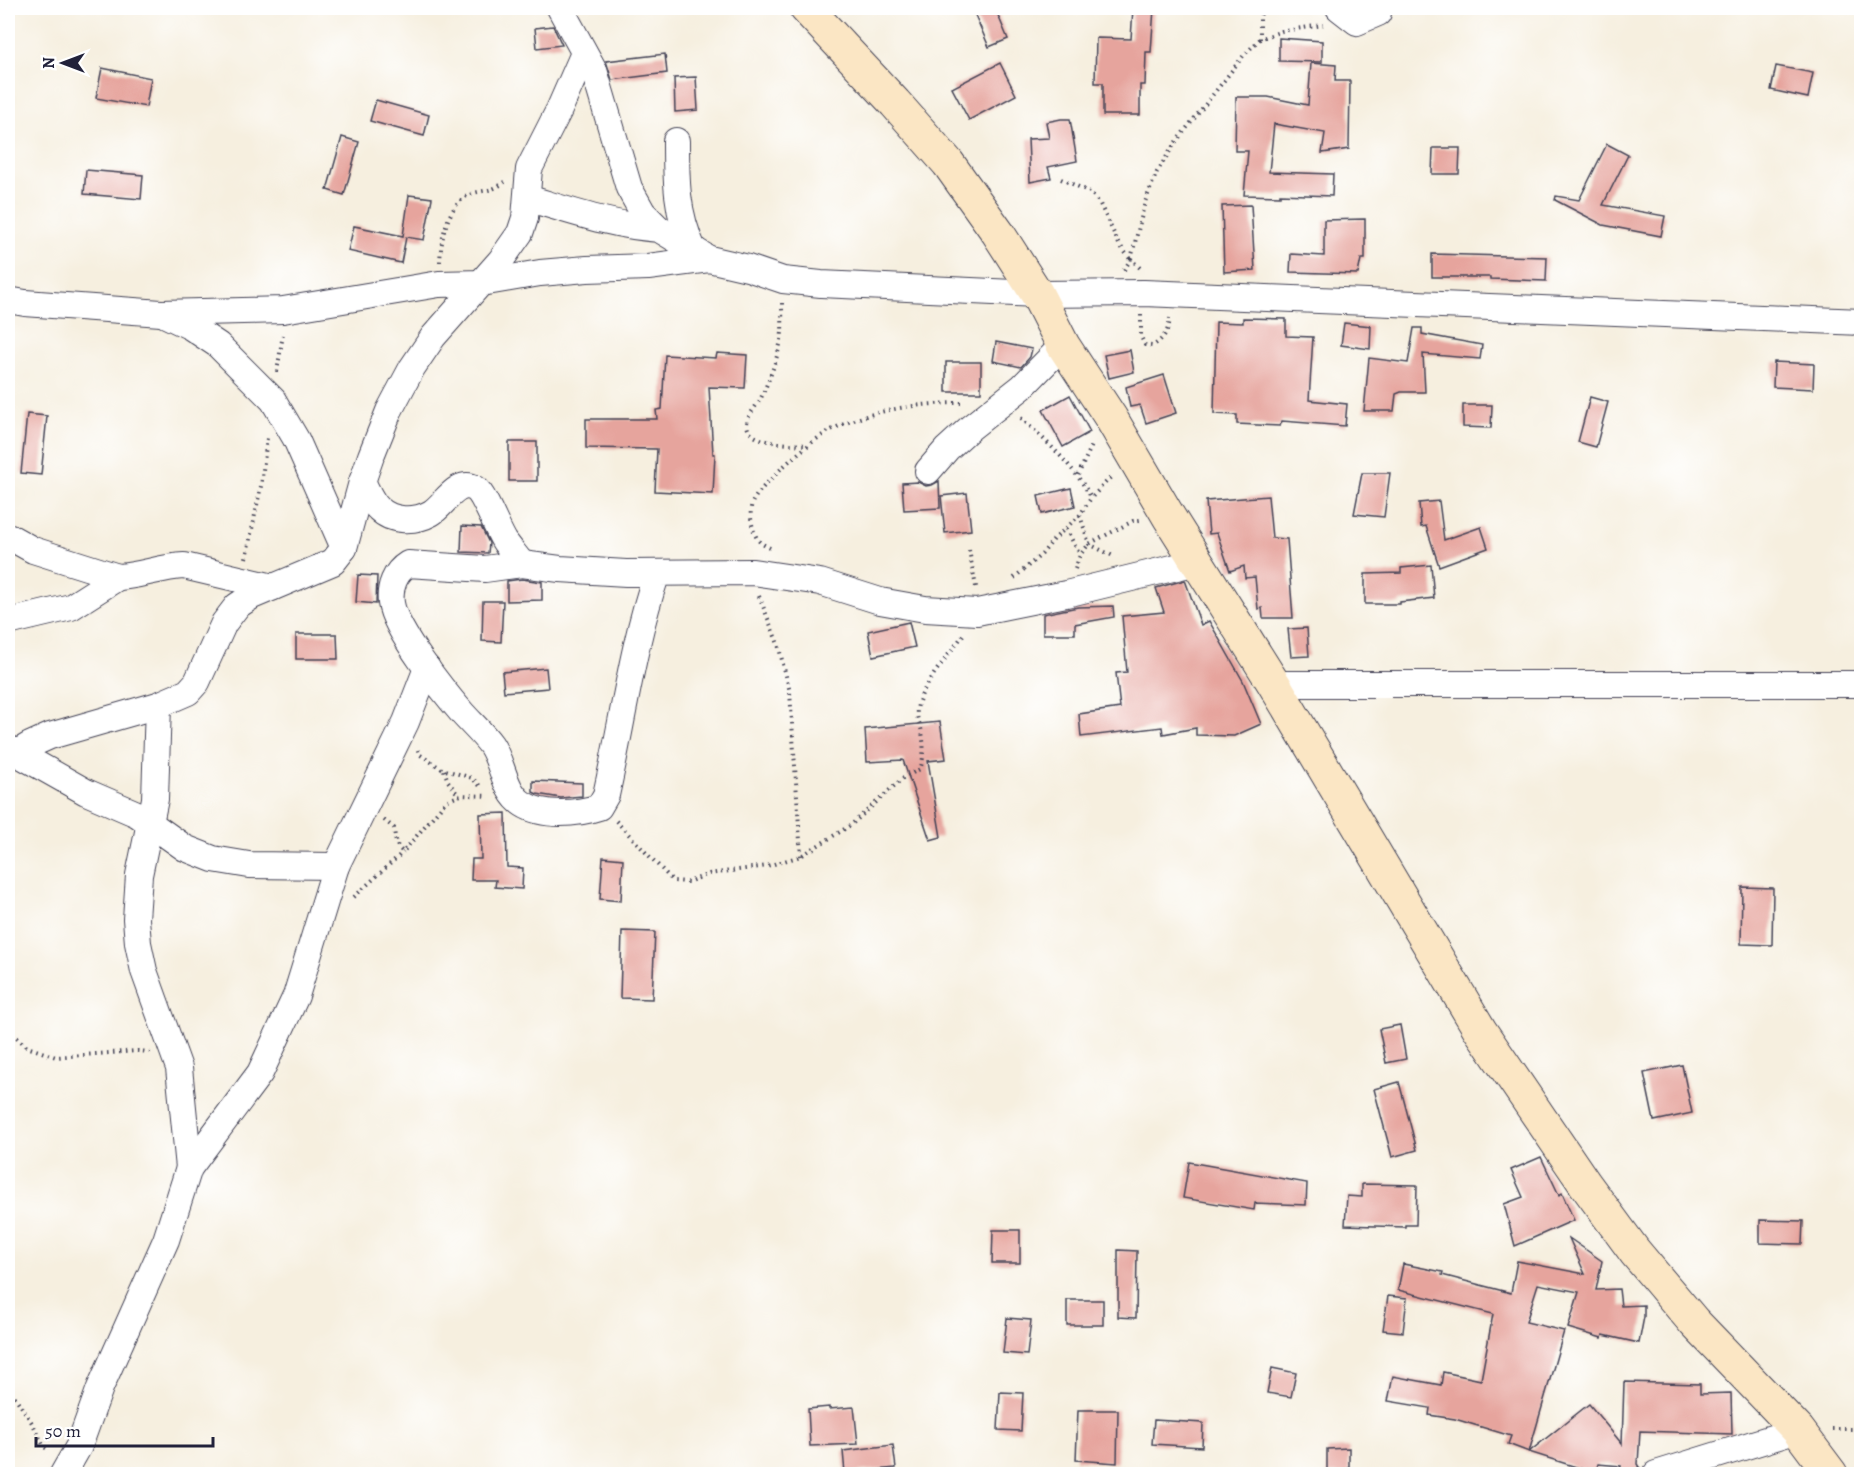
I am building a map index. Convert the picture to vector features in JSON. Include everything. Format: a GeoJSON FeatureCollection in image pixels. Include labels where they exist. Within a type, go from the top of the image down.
{"type":"FeatureCollection","features":[{"type":"Feature","properties":{"kind":"street"},"geometry":{"type":"LineString","coordinates":[[560,8],[594,70],[629,188],[643,213],[659,229],[701,254],[783,280],[821,284],[1037,294],[1144,293],[1862,322]]}},
{"type":"Feature","properties":{"kind":"street"},"geometry":{"type":"LineString","coordinates":[[806,8],[948,163],[998,233],[1037,294],[1063,345],[1274,684],[1480,1030],[1585,1184],[1635,1252],[1694,1322],[1798,1430],[1831,1474]]}},
{"type":"Feature","properties":{"kind":"street"},"geometry":{"type":"LineString","coordinates":[[12,751],[50,736],[158,705],[188,692],[197,682],[224,623],[237,606],[252,596],[333,562],[344,548],[362,482],[389,411],[418,359],[433,337],[501,260],[520,233],[525,218],[529,169],[559,110],[584,53]]}},
{"type":"Feature","properties":{"kind":"street"},"geometry":{"type":"LineString","coordinates":[[676,141],[678,204],[685,232],[701,254]]}},
{"type":"Feature","properties":{"kind":"street"},"geometry":{"type":"LineString","coordinates":[[527,198],[600,220],[638,228],[659,229]]}},
{"type":"Feature","properties":{"kind":"street"},"geometry":{"type":"LineString","coordinates":[[8,300],[160,313],[283,310],[440,284],[481,283],[540,273],[587,269],[648,267],[701,254]]}},
{"type":"Feature","properties":{"kind":"street"},"geometry":{"type":"LineString","coordinates":[[160,313],[191,327],[218,345],[273,400],[296,438],[344,548]]}},
{"type":"Feature","properties":{"kind":"street"},"geometry":{"type":"LineString","coordinates":[[928,471],[947,449],[1022,387],[1063,345]]}},
{"type":"Feature","properties":{"kind":"street"},"geometry":{"type":"LineString","coordinates":[[362,482],[378,508],[388,516],[400,519],[420,518],[432,513],[456,490],[463,486],[474,488],[482,496],[505,543],[522,564]]}},
{"type":"Feature","properties":{"kind":"street"},"geometry":{"type":"LineString","coordinates":[[8,536],[33,550],[118,577],[130,577],[184,566],[273,587]]}},
{"type":"Feature","properties":{"kind":"street"},"geometry":{"type":"LineString","coordinates":[[657,573],[634,652],[606,795],[599,807],[583,813],[559,813],[529,808],[513,795],[491,745],[444,691],[394,614],[391,601],[394,578],[400,569],[408,564],[485,569],[522,564],[588,571],[657,573],[753,572],[820,582],[880,601],[925,609],[977,612],[1066,594],[1197,562]]}},
{"type":"Feature","properties":{"kind":"street"},"geometry":{"type":"LineString","coordinates":[[8,622],[71,607],[118,577]]}},
{"type":"Feature","properties":{"kind":"street"},"geometry":{"type":"LineString","coordinates":[[67,1468],[83,1437],[100,1388],[166,1240],[189,1168],[260,1073],[297,996],[336,866],[406,722],[427,668]]}},
{"type":"Feature","properties":{"kind":"street"},"geometry":{"type":"LineString","coordinates":[[1274,684],[1862,684]]}},
{"type":"Feature","properties":{"kind":"street"},"geometry":{"type":"LineString","coordinates":[[158,705],[155,798],[139,875],[136,918],[138,943],[148,987],[179,1068],[189,1168]]}},
{"type":"Feature","properties":{"kind":"street"},"geometry":{"type":"LineString","coordinates":[[12,751],[86,792],[150,821],[185,848],[213,859],[249,865],[336,866]]}},
{"type":"Feature","properties":{"kind":"street"},"geometry":{"type":"LineString","coordinates":[[1656,1474],[1798,1430]]}},
{"type":"Feature","properties":{"kind":"path"},"geometry":{"type":"LineString","coordinates":[[1260,39],[1260,16],[1263,8]]}},
{"type":"Feature","properties":{"kind":"path"},"geometry":{"type":"LineString","coordinates":[[1061,179],[1090,192],[1100,202],[1119,244],[1131,260],[1144,202],[1157,172],[1175,143],[1244,55],[1260,39],[1282,31],[1358,14]]}},
{"type":"Feature","properties":{"kind":"path"},"geometry":{"type":"LineString","coordinates":[[440,284],[441,242],[447,222],[456,206],[472,194],[493,190],[529,169]]}},
{"type":"Feature","properties":{"kind":"path"},"geometry":{"type":"LineString","coordinates":[[783,280],[781,339],[774,366],[760,400],[747,419],[748,429],[753,435],[769,441],[807,445]]}},
{"type":"Feature","properties":{"kind":"path"},"geometry":{"type":"LineString","coordinates":[[1144,293],[1140,323],[1141,337],[1145,345],[1152,346],[1160,342],[1165,335]]}},
{"type":"Feature","properties":{"kind":"path"},"geometry":{"type":"LineString","coordinates":[[776,552],[759,541],[752,523],[752,502],[767,483],[807,445],[832,429],[900,407],[963,403]]}},
{"type":"Feature","properties":{"kind":"path"},"geometry":{"type":"LineString","coordinates":[[1000,406],[1017,414],[1065,459],[1078,475],[1091,498]]}},
{"type":"Feature","properties":{"kind":"path"},"geometry":{"type":"LineString","coordinates":[[1007,584],[1042,554],[1080,515],[1091,498],[1132,453]]}},
{"type":"Feature","properties":{"kind":"path"},"geometry":{"type":"LineString","coordinates":[[241,579],[261,486],[264,460]]}},
{"type":"Feature","properties":{"kind":"path"},"geometry":{"type":"LineString","coordinates":[[1080,515],[1089,544],[1151,572]]}},
{"type":"Feature","properties":{"kind":"path"},"geometry":{"type":"LineString","coordinates":[[1066,594],[1080,555],[1089,544],[1133,521],[1169,517]]}},
{"type":"Feature","properties":{"kind":"path"},"geometry":{"type":"LineString","coordinates":[[1066,529],[1080,555]]}},
{"type":"Feature","properties":{"kind":"path"},"geometry":{"type":"LineString","coordinates":[[599,807],[673,881],[688,882],[709,874],[767,866],[801,856],[851,825],[903,778],[920,769],[923,750],[917,718],[918,704],[977,612],[979,603],[969,550]]}},
{"type":"Feature","properties":{"kind":"path"},"geometry":{"type":"LineString","coordinates":[[753,572],[761,604],[778,644],[790,693],[801,856]]}},
{"type":"Feature","properties":{"kind":"path"},"geometry":{"type":"LineString","coordinates":[[406,722],[419,754],[444,769],[472,778],[489,796]]}},
{"type":"Feature","properties":{"kind":"path"},"geometry":{"type":"LineString","coordinates":[[444,769],[448,781],[459,796]]}},
{"type":"Feature","properties":{"kind":"path"},"geometry":{"type":"LineString","coordinates":[[365,808],[374,823],[385,819],[394,828],[398,849],[403,852],[446,801],[459,796],[489,796],[505,802],[520,802]]}},
{"type":"Feature","properties":{"kind":"path"},"geometry":{"type":"LineString","coordinates":[[8,1029],[27,1047],[56,1057],[137,1051],[154,1053],[179,1068]]}},
{"type":"Feature","properties":{"kind":"path"},"geometry":{"type":"LineString","coordinates":[[8,1386],[34,1426],[44,1448],[67,1468]]}},
{"type":"Feature","properties":{"kind":"building"},"geometry":{"type":"Polygon","coordinates":[[[972,8],[995,8],[1008,39],[989,47],[972,8]]]}},
{"type":"Feature","properties":{"kind":"building"},"geometry":{"type":"Polygon","coordinates":[[[1133,8],[1154,8],[1151,52],[1146,52],[1145,85],[1140,85],[1140,115],[1103,115],[1103,83],[1095,83],[1096,38],[1131,39],[1133,8]]]}},
{"type":"Feature","properties":{"kind":"building"},"geometry":{"type":"Polygon","coordinates":[[[553,26],[562,45],[537,48],[535,28],[553,26]]]}},
{"type":"Feature","properties":{"kind":"building"},"geometry":{"type":"Polygon","coordinates":[[[1279,38],[1322,41],[1322,62],[1279,61],[1279,38]]]}},
{"type":"Feature","properties":{"kind":"building"},"geometry":{"type":"Polygon","coordinates":[[[665,54],[667,73],[612,80],[606,61],[665,54]]]}},
{"type":"Feature","properties":{"kind":"building"},"geometry":{"type":"Polygon","coordinates":[[[1000,63],[1016,95],[969,120],[952,88],[1000,63]]]}},
{"type":"Feature","properties":{"kind":"building"},"geometry":{"type":"Polygon","coordinates":[[[1311,63],[1336,65],[1335,81],[1350,81],[1349,149],[1322,153],[1325,133],[1274,124],[1269,172],[1333,174],[1332,196],[1244,195],[1248,151],[1235,151],[1236,97],[1268,97],[1308,105],[1311,63]]]}},
{"type":"Feature","properties":{"kind":"building"},"geometry":{"type":"Polygon","coordinates":[[[1776,66],[1813,73],[1808,98],[1771,90],[1776,66]]]}},
{"type":"Feature","properties":{"kind":"building"},"geometry":{"type":"Polygon","coordinates":[[[102,68],[151,78],[146,107],[96,98],[102,68]]]}},
{"type":"Feature","properties":{"kind":"building"},"geometry":{"type":"Polygon","coordinates":[[[696,77],[698,110],[675,112],[674,78],[696,77]]]}},
{"type":"Feature","properties":{"kind":"building"},"geometry":{"type":"Polygon","coordinates":[[[376,100],[429,115],[424,136],[370,121],[376,100]]]}},
{"type":"Feature","properties":{"kind":"building"},"geometry":{"type":"Polygon","coordinates":[[[1070,119],[1077,161],[1048,167],[1051,178],[1030,182],[1028,139],[1049,138],[1046,122],[1070,119]]]}},
{"type":"Feature","properties":{"kind":"building"},"geometry":{"type":"Polygon","coordinates":[[[342,137],[359,142],[344,195],[327,190],[342,137]]]}},
{"type":"Feature","properties":{"kind":"building"},"geometry":{"type":"Polygon","coordinates":[[[1607,144],[1628,155],[1603,205],[1665,216],[1661,236],[1603,225],[1555,200],[1556,196],[1579,200],[1607,144]]]}},
{"type":"Feature","properties":{"kind":"building"},"geometry":{"type":"Polygon","coordinates":[[[1433,148],[1460,148],[1459,174],[1432,174],[1433,148]]]}},
{"type":"Feature","properties":{"kind":"building"},"geometry":{"type":"Polygon","coordinates":[[[86,170],[143,175],[141,199],[84,194],[86,170]]]}},
{"type":"Feature","properties":{"kind":"building"},"geometry":{"type":"Polygon","coordinates":[[[409,195],[432,198],[424,240],[406,237],[401,263],[348,251],[354,226],[403,236],[409,195]]]}},
{"type":"Feature","properties":{"kind":"building"},"geometry":{"type":"Polygon","coordinates":[[[1251,205],[1255,270],[1224,272],[1222,206],[1251,205]]]}},
{"type":"Feature","properties":{"kind":"building"},"geometry":{"type":"Polygon","coordinates":[[[1365,219],[1365,259],[1361,259],[1358,274],[1290,272],[1291,254],[1324,256],[1324,220],[1365,219]]]}},
{"type":"Feature","properties":{"kind":"building"},"geometry":{"type":"Polygon","coordinates":[[[1432,254],[1547,257],[1546,281],[1490,279],[1490,277],[1432,277],[1432,254]]]}},
{"type":"Feature","properties":{"kind":"building"},"geometry":{"type":"Polygon","coordinates":[[[1243,318],[1286,319],[1286,336],[1313,337],[1309,400],[1347,404],[1345,426],[1282,421],[1280,426],[1237,424],[1237,415],[1214,414],[1216,322],[1243,323],[1243,318]]]}},
{"type":"Feature","properties":{"kind":"building"},"geometry":{"type":"Polygon","coordinates":[[[1344,323],[1371,326],[1370,349],[1341,345],[1344,323]]]}},
{"type":"Feature","properties":{"kind":"building"},"geometry":{"type":"Polygon","coordinates":[[[1414,328],[1422,328],[1422,334],[1482,345],[1480,359],[1423,354],[1425,392],[1396,394],[1394,411],[1364,411],[1369,358],[1408,363],[1414,328]]]}},
{"type":"Feature","properties":{"kind":"building"},"geometry":{"type":"Polygon","coordinates":[[[996,342],[1032,349],[1030,357],[1021,367],[993,361],[996,342]]]}},
{"type":"Feature","properties":{"kind":"building"},"geometry":{"type":"Polygon","coordinates":[[[1130,350],[1134,372],[1109,378],[1104,355],[1130,350]]]}},
{"type":"Feature","properties":{"kind":"building"},"geometry":{"type":"Polygon","coordinates":[[[717,353],[747,355],[745,388],[709,387],[713,454],[715,454],[713,494],[655,491],[657,449],[586,448],[586,419],[657,419],[656,410],[662,409],[665,355],[716,358],[717,353]]]}},
{"type":"Feature","properties":{"kind":"building"},"geometry":{"type":"Polygon","coordinates":[[[946,362],[981,362],[981,392],[946,392],[946,362]]]}},
{"type":"Feature","properties":{"kind":"building"},"geometry":{"type":"Polygon","coordinates":[[[1774,362],[1814,364],[1813,389],[1773,387],[1774,362]]]}},
{"type":"Feature","properties":{"kind":"building"},"geometry":{"type":"Polygon","coordinates":[[[1164,375],[1176,413],[1146,423],[1140,405],[1130,407],[1126,387],[1164,375]]]}},
{"type":"Feature","properties":{"kind":"building"},"geometry":{"type":"Polygon","coordinates":[[[1070,395],[1090,432],[1063,447],[1043,410],[1070,395]]]}},
{"type":"Feature","properties":{"kind":"building"},"geometry":{"type":"Polygon","coordinates":[[[1590,397],[1608,402],[1596,447],[1578,442],[1590,397]]]}},
{"type":"Feature","properties":{"kind":"building"},"geometry":{"type":"Polygon","coordinates":[[[1463,405],[1492,405],[1491,428],[1463,427],[1463,405]]]}},
{"type":"Feature","properties":{"kind":"building"},"geometry":{"type":"Polygon","coordinates":[[[27,414],[47,416],[41,475],[21,473],[27,414]]]}},
{"type":"Feature","properties":{"kind":"building"},"geometry":{"type":"Polygon","coordinates":[[[509,442],[537,442],[537,481],[509,481],[509,442]]]}},
{"type":"Feature","properties":{"kind":"building"},"geometry":{"type":"Polygon","coordinates":[[[1362,473],[1390,473],[1384,517],[1354,514],[1362,473]]]}},
{"type":"Feature","properties":{"kind":"building"},"geometry":{"type":"Polygon","coordinates":[[[939,481],[940,508],[904,510],[902,483],[918,482],[926,486],[939,481]]]}},
{"type":"Feature","properties":{"kind":"building"},"geometry":{"type":"Polygon","coordinates":[[[1071,488],[1075,506],[1042,514],[1038,496],[1071,488]]]}},
{"type":"Feature","properties":{"kind":"building"},"geometry":{"type":"Polygon","coordinates":[[[967,493],[971,530],[945,533],[941,496],[967,493]]]}},
{"type":"Feature","properties":{"kind":"building"},"geometry":{"type":"Polygon","coordinates":[[[1268,496],[1272,538],[1287,539],[1293,618],[1263,618],[1262,608],[1258,609],[1255,577],[1245,578],[1244,566],[1230,571],[1217,533],[1209,534],[1206,501],[1268,496]]]}},
{"type":"Feature","properties":{"kind":"building"},"geometry":{"type":"Polygon","coordinates":[[[1439,501],[1444,540],[1481,527],[1488,548],[1439,566],[1426,526],[1421,527],[1419,503],[1439,501]]]}},
{"type":"Feature","properties":{"kind":"building"},"geometry":{"type":"Polygon","coordinates":[[[462,526],[481,527],[489,543],[488,553],[461,552],[462,526]]]}},
{"type":"Feature","properties":{"kind":"building"},"geometry":{"type":"Polygon","coordinates":[[[1431,565],[1434,598],[1400,602],[1400,604],[1365,604],[1365,574],[1401,573],[1401,568],[1431,565]]]}},
{"type":"Feature","properties":{"kind":"building"},"geometry":{"type":"Polygon","coordinates":[[[358,575],[377,576],[376,604],[356,602],[358,575]]]}},
{"type":"Feature","properties":{"kind":"building"},"geometry":{"type":"Polygon","coordinates":[[[522,579],[542,582],[542,600],[507,601],[507,581],[522,579]]]}},
{"type":"Feature","properties":{"kind":"building"},"geometry":{"type":"Polygon","coordinates":[[[1185,580],[1201,625],[1209,621],[1243,681],[1261,724],[1234,736],[1196,735],[1196,728],[1163,734],[1162,727],[1081,737],[1079,714],[1120,708],[1116,673],[1127,672],[1122,616],[1164,612],[1156,588],[1185,580]]]}},
{"type":"Feature","properties":{"kind":"building"},"geometry":{"type":"Polygon","coordinates":[[[483,601],[503,601],[501,642],[482,641],[483,601]]]}},
{"type":"Feature","properties":{"kind":"building"},"geometry":{"type":"Polygon","coordinates":[[[1113,606],[1114,617],[1075,624],[1075,634],[1043,634],[1043,614],[1078,607],[1113,606]]]}},
{"type":"Feature","properties":{"kind":"building"},"geometry":{"type":"Polygon","coordinates":[[[909,622],[915,647],[873,656],[868,631],[909,622]]]}},
{"type":"Feature","properties":{"kind":"building"},"geometry":{"type":"Polygon","coordinates":[[[1307,628],[1309,656],[1291,657],[1288,629],[1307,628]]]}},
{"type":"Feature","properties":{"kind":"building"},"geometry":{"type":"Polygon","coordinates":[[[296,634],[337,634],[338,659],[296,659],[296,634]]]}},
{"type":"Feature","properties":{"kind":"building"},"geometry":{"type":"Polygon","coordinates":[[[546,668],[548,688],[504,692],[502,672],[546,668]]]}},
{"type":"Feature","properties":{"kind":"building"},"geometry":{"type":"Polygon","coordinates":[[[940,722],[946,759],[928,761],[941,837],[930,840],[903,760],[867,762],[865,729],[940,722]]]}},
{"type":"Feature","properties":{"kind":"building"},"geometry":{"type":"Polygon","coordinates":[[[533,781],[582,783],[582,796],[561,798],[537,794],[533,792],[533,781]]]}},
{"type":"Feature","properties":{"kind":"building"},"geometry":{"type":"Polygon","coordinates":[[[506,813],[507,867],[523,868],[522,889],[495,887],[496,880],[471,880],[472,859],[481,859],[480,814],[506,813]]]}},
{"type":"Feature","properties":{"kind":"building"},"geometry":{"type":"Polygon","coordinates":[[[603,857],[623,859],[621,901],[600,899],[603,857]]]}},
{"type":"Feature","properties":{"kind":"building"},"geometry":{"type":"Polygon","coordinates":[[[1742,887],[1773,888],[1772,945],[1741,944],[1742,887]]]}},
{"type":"Feature","properties":{"kind":"building"},"geometry":{"type":"Polygon","coordinates":[[[622,931],[655,932],[652,999],[620,998],[622,931]]]}},
{"type":"Feature","properties":{"kind":"building"},"geometry":{"type":"Polygon","coordinates":[[[1400,1025],[1406,1059],[1386,1063],[1379,1029],[1400,1025]]]}},
{"type":"Feature","properties":{"kind":"building"},"geometry":{"type":"Polygon","coordinates":[[[1682,1065],[1692,1113],[1654,1121],[1644,1073],[1682,1065]]]}},
{"type":"Feature","properties":{"kind":"building"},"geometry":{"type":"Polygon","coordinates":[[[1399,1082],[1417,1150],[1392,1157],[1374,1089],[1399,1082]]]}},
{"type":"Feature","properties":{"kind":"building"},"geometry":{"type":"Polygon","coordinates":[[[1541,1157],[1559,1195],[1562,1193],[1574,1220],[1515,1246],[1504,1204],[1523,1197],[1511,1170],[1541,1157]]]}},
{"type":"Feature","properties":{"kind":"building"},"geometry":{"type":"Polygon","coordinates":[[[1189,1162],[1307,1183],[1306,1205],[1255,1203],[1254,1210],[1183,1198],[1189,1162]]]}},
{"type":"Feature","properties":{"kind":"building"},"geometry":{"type":"Polygon","coordinates":[[[1362,1184],[1417,1185],[1416,1225],[1405,1225],[1405,1227],[1345,1225],[1347,1196],[1362,1197],[1362,1184]]]}},
{"type":"Feature","properties":{"kind":"building"},"geometry":{"type":"Polygon","coordinates":[[[1760,1220],[1803,1221],[1802,1244],[1760,1243],[1760,1220]]]}},
{"type":"Feature","properties":{"kind":"building"},"geometry":{"type":"Polygon","coordinates":[[[993,1230],[1020,1230],[1020,1263],[992,1263],[993,1230]]]}},
{"type":"Feature","properties":{"kind":"building"},"geometry":{"type":"Polygon","coordinates":[[[1569,1238],[1602,1261],[1596,1290],[1619,1289],[1621,1306],[1644,1305],[1644,1317],[1639,1343],[1603,1335],[1602,1338],[1568,1328],[1579,1292],[1538,1284],[1526,1322],[1564,1331],[1529,1452],[1508,1444],[1511,1436],[1455,1419],[1429,1415],[1430,1408],[1388,1401],[1393,1376],[1441,1385],[1443,1372],[1481,1380],[1493,1314],[1398,1290],[1403,1264],[1443,1272],[1442,1275],[1511,1293],[1517,1261],[1585,1274],[1569,1238]]]}},
{"type":"Feature","properties":{"kind":"building"},"geometry":{"type":"Polygon","coordinates":[[[1118,1250],[1137,1251],[1136,1318],[1118,1317],[1118,1250]]]}},
{"type":"Feature","properties":{"kind":"building"},"geometry":{"type":"Polygon","coordinates":[[[1388,1296],[1407,1298],[1403,1332],[1383,1330],[1388,1296]]]}},
{"type":"Feature","properties":{"kind":"building"},"geometry":{"type":"Polygon","coordinates":[[[1067,1300],[1103,1300],[1103,1325],[1067,1325],[1067,1300]]]}},
{"type":"Feature","properties":{"kind":"building"},"geometry":{"type":"Polygon","coordinates":[[[1007,1318],[1031,1320],[1027,1355],[1003,1353],[1007,1318]]]}},
{"type":"Feature","properties":{"kind":"building"},"geometry":{"type":"Polygon","coordinates":[[[1272,1368],[1296,1373],[1291,1397],[1267,1393],[1272,1368]]]}},
{"type":"Feature","properties":{"kind":"building"},"geometry":{"type":"Polygon","coordinates":[[[1624,1382],[1700,1384],[1700,1394],[1731,1393],[1732,1434],[1640,1431],[1638,1464],[1640,1467],[1638,1467],[1637,1474],[1620,1474],[1621,1466],[1598,1464],[1595,1473],[1529,1452],[1589,1404],[1622,1444],[1624,1382]]]}},
{"type":"Feature","properties":{"kind":"building"},"geometry":{"type":"Polygon","coordinates":[[[1000,1392],[1023,1393],[1021,1431],[998,1430],[1000,1392]]]}},
{"type":"Feature","properties":{"kind":"building"},"geometry":{"type":"Polygon","coordinates":[[[829,1407],[829,1409],[854,1407],[858,1444],[810,1446],[808,1409],[829,1407]]]}},
{"type":"Feature","properties":{"kind":"building"},"geometry":{"type":"Polygon","coordinates":[[[1078,1410],[1118,1410],[1117,1463],[1076,1460],[1078,1410]]]}},
{"type":"Feature","properties":{"kind":"building"},"geometry":{"type":"Polygon","coordinates":[[[1154,1420],[1203,1423],[1202,1447],[1152,1444],[1154,1420]]]}},
{"type":"Feature","properties":{"kind":"building"},"geometry":{"type":"Polygon","coordinates":[[[893,1445],[896,1468],[845,1473],[843,1451],[893,1445]]]}},
{"type":"Feature","properties":{"kind":"building"},"geometry":{"type":"Polygon","coordinates":[[[1349,1448],[1349,1474],[1327,1474],[1327,1449],[1349,1448]]]}}]}
